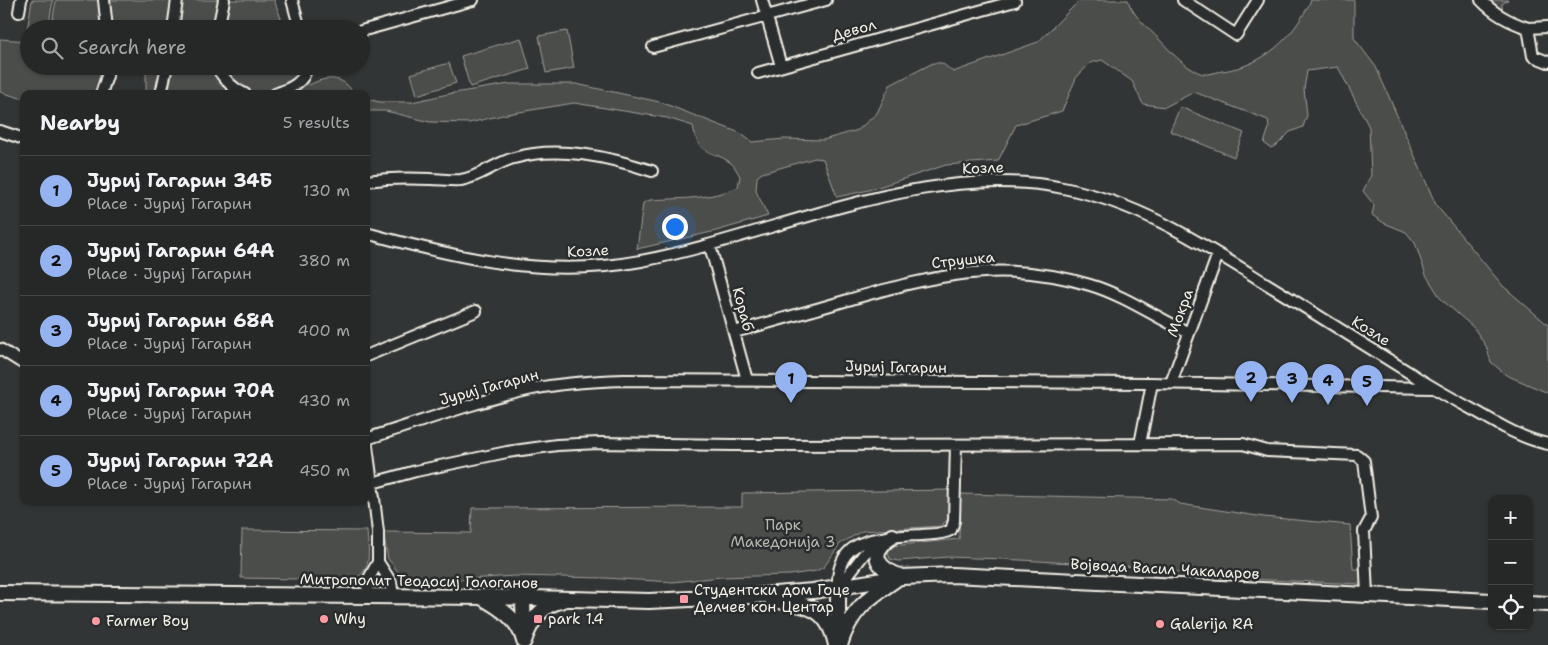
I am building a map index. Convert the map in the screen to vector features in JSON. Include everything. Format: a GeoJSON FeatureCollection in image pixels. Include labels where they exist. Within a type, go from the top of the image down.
{"type":"FeatureCollection","features":[{"type":"Feature","properties":{"kind":"street"},"geometry":{"type":"LineString","coordinates":[[19,12],[21,0]]}},
{"type":"Feature","properties":{"kind":"street"},"geometry":{"type":"LineString","coordinates":[[104,0],[107,20]]}},
{"type":"Feature","properties":{"kind":"street"},"geometry":{"type":"LineString","coordinates":[[174,20],[177,0]]}},
{"type":"Feature","properties":{"kind":"street"},"geometry":{"type":"LineString","coordinates":[[220,20],[224,0]]}},
{"type":"Feature","properties":{"kind":"street"},"geometry":{"type":"LineString","coordinates":[[292,0],[298,20]]}},
{"type":"Feature","properties":{"kind":"street"},"geometry":{"type":"LineString","coordinates":[[370,29],[473,0]]}},
{"type":"Feature","properties":{"kind":"street"},"geometry":{"type":"LineString","coordinates":[[762,0],[781,66]]}},
{"type":"Feature","properties":{"kind":"street"},"geometry":{"type":"LineString","coordinates":[[653,47],[826,0]]}},
{"type":"Feature","properties":{"kind":"street","name":"Девол"},"geometry":{"type":"LineString","coordinates":[[758,73],[1015,0]]}},
{"type":"Feature","properties":{"kind":"street"},"geometry":{"type":"LineString","coordinates":[[1182,0],[1236,35],[1258,0]]}},
{"type":"Feature","properties":{"kind":"street"},"geometry":{"type":"LineString","coordinates":[[1481,0],[1490,9],[1510,22],[1528,28],[1548,27]]}},
{"type":"Feature","properties":{"kind":"street"},"geometry":{"type":"LineString","coordinates":[[1528,28],[1533,56],[1548,62]]}},
{"type":"Feature","properties":{"kind":"street"},"geometry":{"type":"LineString","coordinates":[[103,90],[107,75]]}},
{"type":"Feature","properties":{"kind":"street"},"geometry":{"type":"LineString","coordinates":[[161,90],[165,75]]}},
{"type":"Feature","properties":{"kind":"street"},"geometry":{"type":"LineString","coordinates":[[223,75],[230,84],[239,90]]}},
{"type":"Feature","properties":{"kind":"street"},"geometry":{"type":"LineString","coordinates":[[285,90],[292,87],[305,75]]}},
{"type":"Feature","properties":{"kind":"street"},"geometry":{"type":"LineString","coordinates":[[0,131],[20,137]]}},
{"type":"Feature","properties":{"kind":"street"},"geometry":{"type":"LineString","coordinates":[[370,181],[402,178],[461,180],[513,158],[556,152],[610,160],[652,171]]}},
{"type":"Feature","properties":{"kind":"street","name":"Козле"},"geometry":{"type":"LineString","coordinates":[[370,234],[411,246],[486,262],[526,267],[569,268],[604,266],[639,261],[710,246],[814,215],[907,192],[952,184],[1011,182],[1063,188],[1125,205],[1163,222],[1218,254],[1433,388],[1508,430],[1548,444]]}},
{"type":"Feature","properties":{"kind":"street","name":"Кораб"},"geometry":{"type":"LineString","coordinates":[[710,246],[747,380]]}},
{"type":"Feature","properties":{"kind":"street","name":"Мокра"},"geometry":{"type":"LineString","coordinates":[[1171,383],[1218,254]]}},
{"type":"Feature","properties":{"kind":"street","name":"Струшка"},"geometry":{"type":"LineString","coordinates":[[734,332],[890,288],[937,277],[973,272],[1006,271],[1050,276],[1092,285],[1111,292],[1189,334]]}},
{"type":"Feature","properties":{"kind":"street"},"geometry":{"type":"LineString","coordinates":[[370,354],[476,311]]}},
{"type":"Feature","properties":{"kind":"street"},"geometry":{"type":"LineString","coordinates":[[0,349],[20,362]]}},
{"type":"Feature","properties":{"kind":"street","name":"Јуриј Гагарин"},"geometry":{"type":"LineString","coordinates":[[370,438],[492,399],[551,386],[596,380],[1171,383],[1433,388]]}},
{"type":"Feature","properties":{"kind":"street"},"geometry":{"type":"LineString","coordinates":[[1140,444],[1152,383]]}},
{"type":"Feature","properties":{"kind":"street"},"geometry":{"type":"LineString","coordinates":[[372,483],[471,459],[557,445],[599,443],[732,445],[1243,444],[1267,451],[1357,455],[1364,461],[1370,518],[1364,531],[1367,595]]}},
{"type":"Feature","properties":{"kind":"street"},"geometry":{"type":"LineString","coordinates":[[838,645],[838,588],[864,554],[887,537],[944,533],[953,527],[956,445]]}},
{"type":"Feature","properties":{"kind":"street"},"geometry":{"type":"LineString","coordinates":[[367,596],[368,580],[378,562],[378,532],[370,468]]}},
{"type":"Feature","properties":{"kind":"street"},"geometry":{"type":"LineString","coordinates":[[887,537],[878,550],[877,558],[883,568],[902,577]]}},
{"type":"Feature","properties":{"kind":"street"},"geometry":{"type":"LineString","coordinates":[[378,562],[391,582],[393,596]]}},
{"type":"Feature","properties":{"kind":"street","name":"Војвода Васил Чакаларов"},"geometry":{"type":"LineString","coordinates":[[838,588],[902,577],[932,575],[1488,601]]}},
{"type":"Feature","properties":{"kind":"street"},"geometry":{"type":"LineString","coordinates":[[838,645],[847,624],[858,610],[880,590],[902,577]]}},
{"type":"Feature","properties":{"kind":"street","name":"Митрополит Теодосиј Гологанов"},"geometry":{"type":"LineString","coordinates":[[0,593],[483,597],[649,601],[752,596],[838,588]]}},
{"type":"Feature","properties":{"kind":"street"},"geometry":{"type":"LineString","coordinates":[[752,596],[798,604],[817,610],[828,621],[838,645]]}},
{"type":"Feature","properties":{"kind":"street"},"geometry":{"type":"LineString","coordinates":[[483,597],[503,610],[514,621],[519,627],[524,643]]}},
{"type":"Feature","properties":{"kind":"street"},"geometry":{"type":"LineString","coordinates":[[523,599],[524,643]]}},
{"type":"Feature","properties":{"kind":"street"},"geometry":{"type":"LineString","coordinates":[[524,643],[531,625],[542,611],[556,602],[567,600]]}},
{"type":"Feature","properties":{"kind":"street"},"geometry":{"type":"LineString","coordinates":[[1533,603],[1548,604]]}},
{"type":"Feature","properties":{"kind":"green space"},"geometry":{"type":"Polygon","coordinates":[[[32,0],[53,0],[50,20],[29,20],[32,0]]]}},
{"type":"Feature","properties":{"kind":"green space"},"geometry":{"type":"Polygon","coordinates":[[[56,0],[274,0],[282,20],[53,20],[56,0]]]}},
{"type":"Feature","properties":{"kind":"green space"},"geometry":{"type":"Polygon","coordinates":[[[1080,0],[1128,0],[1130,6],[1145,26],[1183,63],[1200,73],[1211,74],[1251,63],[1276,48],[1296,26],[1311,0],[1354,0],[1354,38],[1376,67],[1436,205],[1503,286],[1548,325],[1548,393],[1506,375],[1491,362],[1486,346],[1474,328],[1441,299],[1426,275],[1415,243],[1406,232],[1384,223],[1372,215],[1374,205],[1363,191],[1371,175],[1369,127],[1338,67],[1307,71],[1304,89],[1307,115],[1303,127],[1290,132],[1277,145],[1271,148],[1264,143],[1269,128],[1268,120],[1194,92],[1165,107],[1143,104],[1132,81],[1102,60],[1090,63],[1076,78],[1062,111],[1016,125],[998,161],[946,165],[869,190],[837,197],[823,159],[815,158],[762,173],[757,177],[756,191],[768,216],[716,231],[637,249],[643,203],[650,200],[717,194],[738,187],[740,176],[734,166],[724,158],[702,148],[695,136],[693,126],[667,118],[574,103],[507,114],[469,123],[430,122],[386,111],[370,111],[370,100],[380,102],[412,102],[509,84],[576,84],[660,102],[740,133],[752,142],[784,139],[823,140],[858,130],[877,113],[890,85],[933,63],[942,63],[953,72],[1038,42],[1080,0]]]}},
{"type":"Feature","properties":{"kind":"green space"},"geometry":{"type":"Polygon","coordinates":[[[1481,0],[1508,0],[1502,4],[1503,18],[1481,0]]]}},
{"type":"Feature","properties":{"kind":"green space"},"geometry":{"type":"Polygon","coordinates":[[[567,31],[574,68],[546,73],[539,36],[567,31]]]}},
{"type":"Feature","properties":{"kind":"green space"},"geometry":{"type":"Polygon","coordinates":[[[521,38],[530,69],[470,87],[461,56],[521,38]]]}},
{"type":"Feature","properties":{"kind":"green space"},"geometry":{"type":"Polygon","coordinates":[[[0,39],[20,40],[20,75],[106,75],[100,90],[20,90],[20,98],[0,92],[0,39]]]}},
{"type":"Feature","properties":{"kind":"green space"},"geometry":{"type":"Polygon","coordinates":[[[449,63],[456,83],[417,95],[411,74],[449,63]]]}},
{"type":"Feature","properties":{"kind":"green space"},"geometry":{"type":"Polygon","coordinates":[[[146,75],[304,75],[309,85],[322,80],[334,79],[345,83],[351,90],[146,90],[146,75]]]}},
{"type":"Feature","properties":{"kind":"green space"},"geometry":{"type":"Polygon","coordinates":[[[1180,107],[1244,133],[1234,157],[1170,131],[1180,107]]]}},
{"type":"Feature","properties":{"kind":"green space","name":"Парк Македонија 3"},"geometry":{"type":"Polygon","coordinates":[[[949,490],[949,518],[941,526],[862,531],[840,544],[824,567],[816,571],[790,575],[721,577],[673,582],[514,576],[454,580],[413,580],[400,574],[388,559],[383,532],[471,533],[472,508],[742,507],[742,493],[949,490]]]}},
{"type":"Feature","properties":{"kind":"green space"},"geometry":{"type":"Polygon","coordinates":[[[960,494],[1172,499],[1180,504],[1264,517],[1350,525],[1353,569],[1362,569],[1362,584],[1202,577],[1158,568],[1003,559],[948,557],[898,561],[890,559],[888,553],[891,546],[959,539],[960,494]]]}},
{"type":"Feature","properties":{"kind":"green space"},"geometry":{"type":"Polygon","coordinates":[[[242,530],[367,531],[367,566],[359,576],[352,580],[241,578],[242,530]]]}},
{"type":"Feature","properties":{"kind":"place","name":"Јуриј Гагарин 64А"},"geometry":{"type":"Point","coordinates":[1251,402]}},
{"type":"Feature","properties":{"kind":"place","name":"Јуриј Гагарин 34Б"},"geometry":{"type":"Point","coordinates":[791,403]}},
{"type":"Feature","properties":{"kind":"place","name":"Јуриј Гагарин 68А"},"geometry":{"type":"Point","coordinates":[1292,403]}},
{"type":"Feature","properties":{"kind":"place","name":"Јуриј Гагарин 70А"},"geometry":{"type":"Point","coordinates":[1328,405]}},
{"type":"Feature","properties":{"kind":"place","name":"Јуриј Гагарин 72А"},"geometry":{"type":"Point","coordinates":[1367,406]}},
{"type":"Feature","properties":{"kind":"place","name":"Студентски дом Гоце Делчев кон Центар"},"geometry":{"type":"Point","coordinates":[684,599]}},
{"type":"Feature","properties":{"kind":"place","name":"Why"},"geometry":{"type":"Point","coordinates":[324,619]}},
{"type":"Feature","properties":{"kind":"place","name":"park 1.4"},"geometry":{"type":"Point","coordinates":[538,619]}},
{"type":"Feature","properties":{"kind":"place","name":"Farmer Boy"},"geometry":{"type":"Point","coordinates":[96,621]}},
{"type":"Feature","properties":{"kind":"place","name":"Galerija RA"},"geometry":{"type":"Point","coordinates":[1160,624]}}]}
